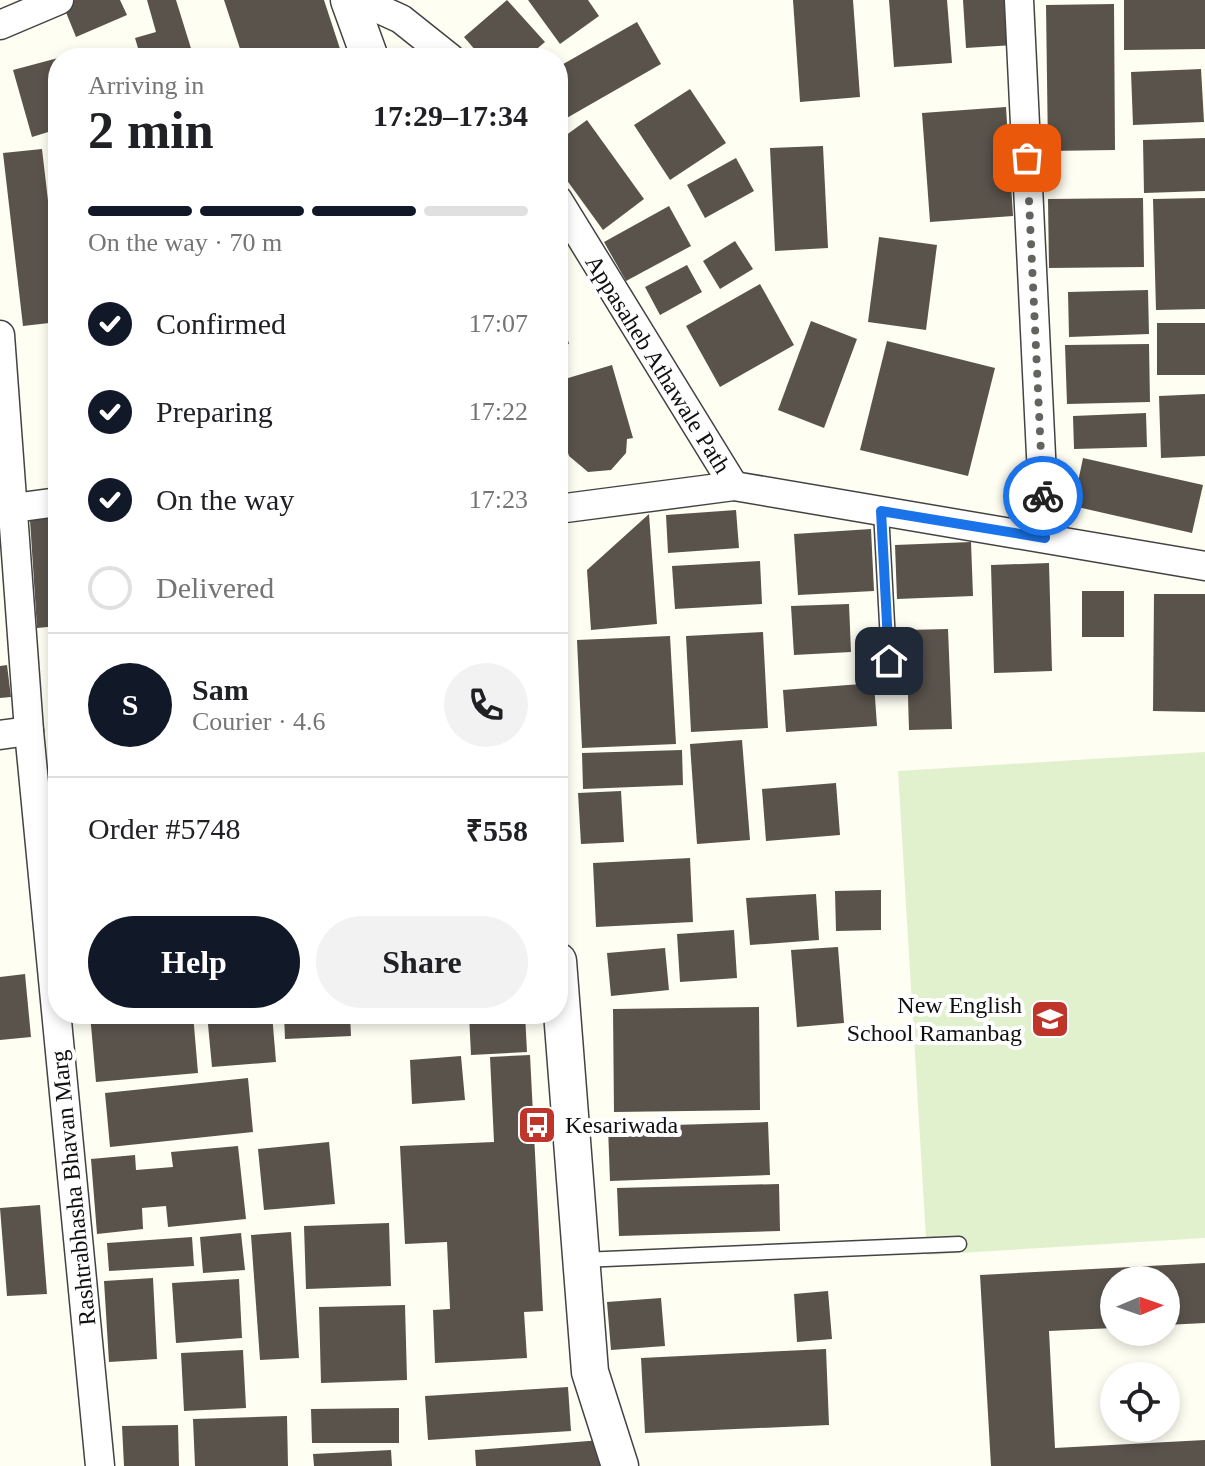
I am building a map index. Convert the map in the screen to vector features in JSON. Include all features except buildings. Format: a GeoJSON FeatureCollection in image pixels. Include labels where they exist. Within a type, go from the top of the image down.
{"type":"FeatureCollection","features":[{"type":"Feature","properties":{"kind":"street"},"geometry":{"type":"LineString","coordinates":[[0,25],[59,0]]}},
{"type":"Feature","properties":{"kind":"street"},"geometry":{"type":"LineString","coordinates":[[349,0],[366,48]]}},
{"type":"Feature","properties":{"kind":"street"},"geometry":{"type":"LineString","coordinates":[[359,0],[401,19],[437,48]]}},
{"type":"Feature","properties":{"kind":"street"},"geometry":{"type":"LineString","coordinates":[[1019,0],[1045,538]]}},
{"type":"Feature","properties":{"kind":"street","name":"Appasaheb Athawale Path"},"geometry":{"type":"LineString","coordinates":[[568,216],[734,486]]}},
{"type":"Feature","properties":{"kind":"street","name":"Rashtrabhasha Bhavan Marg"},"geometry":{"type":"LineString","coordinates":[[0,335],[7,510],[48,928]]}},
{"type":"Feature","properties":{"kind":"street"},"geometry":{"type":"LineString","coordinates":[[568,508],[734,486],[1205,565]]}},
{"type":"Feature","properties":{"kind":"street"},"geometry":{"type":"LineString","coordinates":[[7,510],[48,504]]}},
{"type":"Feature","properties":{"kind":"street"},"geometry":{"type":"LineString","coordinates":[[0,735],[29,731]]}},
{"type":"Feature","properties":{"kind":"street","name":"Rashtrabhasha Bhavan Marg"},"geometry":{"type":"LineString","coordinates":[[57,1024],[100,1466]]}},
{"type":"Feature","properties":{"kind":"street"},"geometry":{"type":"LineString","coordinates":[[563,1024],[590,1372],[620,1466]]}},
{"type":"Feature","properties":{"kind":"lane"},"geometry":{"type":"LineString","coordinates":[[881,511],[889,661]]}},
{"type":"Feature","properties":{"kind":"lane"},"geometry":{"type":"LineString","coordinates":[[582,1260],[959,1244]]}},
{"type":"Feature","properties":{"kind":"green space","name":"New English School Ramanbag"},"geometry":{"type":"Polygon","coordinates":[[[1205,752],[1205,1238],[927,1255],[898,771],[1205,752]]]}},
{"type":"Feature","properties":{"kind":"way so far"},"geometry":{"type":"LineString","coordinates":[[1027,158],[1043,496]]}},
{"type":"Feature","properties":{"kind":"place","name":"New English School Ramanbag"},"geometry":{"type":"Point","coordinates":[1050,1019]}},
{"type":"Feature","properties":{"kind":"place","name":"Kesariwada"},"geometry":{"type":"Point","coordinates":[537,1125]}},
{"type":"Feature","properties":{"kind":"route"},"geometry":{"type":"LineString","coordinates":[[889,661],[881,511],[1045,538],[1043,496]]}}]}
